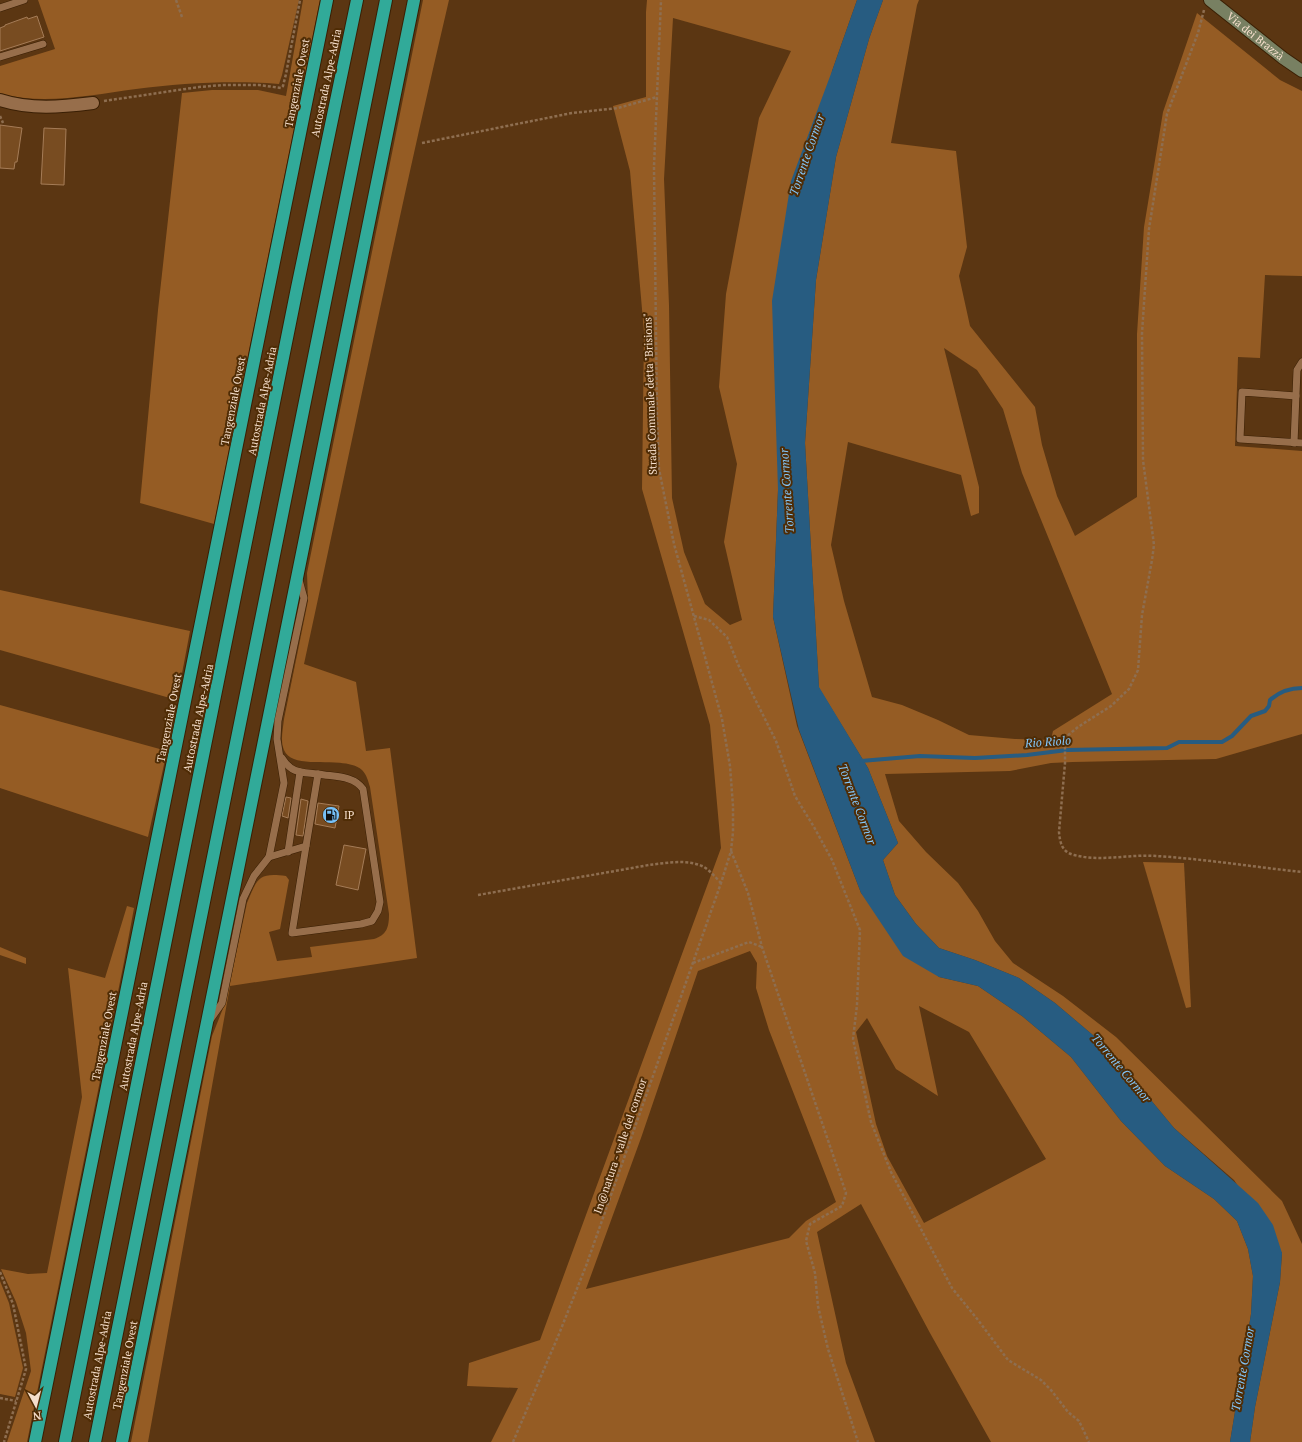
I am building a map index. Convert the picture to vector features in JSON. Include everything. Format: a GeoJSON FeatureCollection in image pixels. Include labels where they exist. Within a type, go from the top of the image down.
{"type":"FeatureCollection","features":[{"type":"Feature","properties":{"kind":"highway","name":"Tangenziale Ovest"},"geometry":{"type":"LineString","coordinates":[[35,1442],[327,0]]}},
{"type":"Feature","properties":{"kind":"highway","name":"Autostrada Alpe-Adria"},"geometry":{"type":"LineString","coordinates":[[65,1442],[297,288],[357,0]]}},
{"type":"Feature","properties":{"kind":"highway","name":"Autostrada Alpe-Adria"},"geometry":{"type":"LineString","coordinates":[[95,1442],[386,0]]}},
{"type":"Feature","properties":{"kind":"highway","name":"Tangenziale Ovest"},"geometry":{"type":"LineString","coordinates":[[122,1442],[414,0]]}},
{"type":"Feature","properties":{"kind":"main road","name":"Via dei Brazzà"},"geometry":{"type":"LineString","coordinates":[[1207,4],[1302,71]]}},
{"type":"Feature","properties":{"kind":"street"},"geometry":{"type":"LineString","coordinates":[[0,100],[24,106],[39,107],[61,107],[93,103]]}},
{"type":"Feature","properties":{"kind":"lane"},"geometry":{"type":"LineString","coordinates":[[0,8],[24,0]]}},
{"type":"Feature","properties":{"kind":"lane"},"geometry":{"type":"LineString","coordinates":[[0,57],[43,44]]}},
{"type":"Feature","properties":{"kind":"lane"},"geometry":{"type":"LineString","coordinates":[[1294,443],[1297,370],[1302,362]]}},
{"type":"Feature","properties":{"kind":"lane"},"geometry":{"type":"LineString","coordinates":[[1296,396],[1242,392],[1240,439],[1302,443]]}},
{"type":"Feature","properties":{"kind":"lane"},"geometry":{"type":"LineString","coordinates":[[207,1024],[222,1003],[243,898],[254,876],[269,857],[284,783],[277,739],[278,721],[304,598],[298,576]]}},
{"type":"Feature","properties":{"kind":"lane"},"geometry":{"type":"LineString","coordinates":[[280,757],[287,767],[293,770],[352,779],[363,789],[380,902],[378,911],[372,921],[361,924],[292,933],[318,774]]}},
{"type":"Feature","properties":{"kind":"lane"},"geometry":{"type":"LineString","coordinates":[[288,852],[300,772]]}},
{"type":"Feature","properties":{"kind":"lane"},"geometry":{"type":"LineString","coordinates":[[269,857],[306,846]]}},
{"type":"Feature","properties":{"kind":"path"},"geometry":{"type":"LineString","coordinates":[[176,0],[182,17]]}},
{"type":"Feature","properties":{"kind":"path"},"geometry":{"type":"LineString","coordinates":[[93,103],[199,87],[247,85],[281,88],[283,86],[286,74],[300,0]]}},
{"type":"Feature","properties":{"kind":"path","name":"Strada Comunale detta \"Brisions\""},"geometry":{"type":"LineString","coordinates":[[661,0],[654,167],[659,469],[674,544],[722,718],[730,766],[733,806],[731,851]]}},
{"type":"Feature","properties":{"kind":"path"},"geometry":{"type":"LineString","coordinates":[[1207,4],[1198,33],[1167,114],[1148,229],[1142,333],[1143,460],[1154,545],[1142,615],[1138,670],[1129,689],[1111,706],[1078,727],[1067,736],[1065,744],[1065,763],[1059,832],[1060,843],[1064,850],[1073,855],[1100,858],[1155,856],[1302,872]]}},
{"type":"Feature","properties":{"kind":"path"},"geometry":{"type":"LineString","coordinates":[[422,143],[572,113],[618,108],[656,97]]}},
{"type":"Feature","properties":{"kind":"path"},"geometry":{"type":"LineString","coordinates":[[0,116],[3,123]]}},
{"type":"Feature","properties":{"kind":"path"},"geometry":{"type":"LineString","coordinates":[[694,615],[709,620],[727,637],[740,669],[776,741],[795,796],[832,860],[860,930],[857,1006],[853,1039],[871,1122],[891,1172],[952,1288],[1008,1360],[1041,1380],[1052,1390],[1068,1412],[1079,1421],[1088,1442]]}},
{"type":"Feature","properties":{"kind":"path"},"geometry":{"type":"LineString","coordinates":[[731,851],[748,893],[762,947],[846,1193],[842,1206],[810,1224],[806,1241],[815,1272],[818,1306],[827,1342],[858,1442]]}},
{"type":"Feature","properties":{"kind":"path","name":"In@natura - valle del cormor"},"geometry":{"type":"LineString","coordinates":[[513,1442],[586,1266],[693,964],[731,851]]}},
{"type":"Feature","properties":{"kind":"path"},"geometry":{"type":"LineString","coordinates":[[478,895],[649,865],[690,862],[704,866],[721,883]]}},
{"type":"Feature","properties":{"kind":"path"},"geometry":{"type":"LineString","coordinates":[[693,964],[749,942],[762,947]]}},
{"type":"Feature","properties":{"kind":"path"},"geometry":{"type":"LineString","coordinates":[[0,1272],[13,1304],[26,1369],[4,1442]]}},
{"type":"Feature","properties":{"kind":"path"},"geometry":{"type":"LineString","coordinates":[[0,1398],[16,1401]]}},
{"type":"Feature","properties":{"kind":"shaded area"},"geometry":{"type":"Polygon","coordinates":[[[38,0],[299,0],[279,84],[225,82],[172,85],[51,99],[34,99],[0,94],[0,66],[55,49],[38,0]]]}},
{"type":"Feature","properties":{"kind":"shaded area"},"geometry":{"type":"Polygon","coordinates":[[[303,0],[320,0],[214,524],[140,503],[158,310],[182,93],[212,90],[258,90],[286,96],[303,0]]]}},
{"type":"Feature","properties":{"kind":"shaded area"},"geometry":{"type":"Polygon","coordinates":[[[423,0],[449,0],[393,249],[304,664],[356,682],[366,751],[390,748],[417,958],[230,986],[148,1442],[131,1442],[212,1036],[226,1001],[247,903],[253,888],[264,876],[286,876],[289,880],[280,929],[269,932],[277,961],[312,957],[310,947],[374,939],[382,935],[388,927],[389,914],[370,787],[365,774],[354,765],[332,762],[308,762],[289,757],[284,750],[282,735],[308,601],[307,573],[423,0]]]}},
{"type":"Feature","properties":{"kind":"shaded area"},"geometry":{"type":"Polygon","coordinates":[[[647,0],[857,0],[832,71],[778,490],[773,617],[797,726],[861,893],[939,977],[978,986],[1022,1016],[1071,1057],[1121,1121],[1165,1166],[1214,1199],[1237,1221],[1248,1249],[1253,1276],[1251,1314],[1230,1442],[991,1442],[930,1333],[861,1204],[817,1232],[846,1363],[875,1442],[491,1442],[518,1388],[467,1386],[469,1363],[540,1340],[721,848],[710,725],[642,489],[644,332],[630,171],[613,106],[646,97],[647,0]],[[673,18],[664,179],[669,305],[672,498],[684,552],[705,604],[730,625],[742,620],[724,542],[737,464],[719,387],[726,294],[759,118],[791,51],[673,18]],[[750,951],[698,971],[641,1138],[586,1289],[789,1238],[806,1221],[836,1202],[769,1030],[756,988],[757,963],[750,951]],[[919,1006],[938,1096],[896,1069],[867,1018],[856,1032],[876,1124],[887,1156],[924,1223],[1046,1159],[969,1032],[919,1006]]]}},
{"type":"Feature","properties":{"kind":"shaded area"},"geometry":{"type":"Polygon","coordinates":[[[883,0],[919,0],[891,143],[956,151],[967,247],[959,276],[970,326],[1035,407],[1042,445],[1057,496],[1075,536],[1137,497],[1137,334],[1144,227],[1163,112],[1197,13],[1280,80],[1302,91],[1302,276],[1265,275],[1260,358],[1238,357],[1235,446],[1302,451],[1302,734],[1216,759],[1073,762],[1051,763],[1010,771],[885,774],[899,821],[926,852],[958,883],[978,911],[995,941],[1013,963],[1063,996],[1116,1037],[1282,1201],[1302,1244],[1302,1442],[1250,1442],[1255,1407],[1280,1282],[1282,1253],[1234,1180],[1174,1128],[1107,1047],[1055,1003],[1019,978],[975,960],[939,948],[916,924],[895,895],[883,860],[898,843],[868,768],[819,688],[805,443],[816,280],[836,157],[869,39],[883,0]],[[944,348],[979,487],[979,513],[971,516],[961,475],[848,442],[831,545],[844,601],[872,697],[902,705],[969,735],[1051,740],[1053,731],[1112,694],[1022,473],[1003,409],[977,370],[944,348]]]}},
{"type":"Feature","properties":{"kind":"shaded area"},"geometry":{"type":"Polygon","coordinates":[[[0,590],[190,631],[177,700],[0,650],[0,590]]]}},
{"type":"Feature","properties":{"kind":"shaded area"},"geometry":{"type":"Polygon","coordinates":[[[0,705],[167,751],[148,837],[0,788],[0,705]]]}},
{"type":"Feature","properties":{"kind":"shaded area"},"geometry":{"type":"Polygon","coordinates":[[[1143,862],[1184,863],[1191,1007],[1186,1008],[1143,862]]]}},
{"type":"Feature","properties":{"kind":"shaded area"},"geometry":{"type":"Polygon","coordinates":[[[127,906],[134,908],[124,962],[27,1442],[7,1442],[31,1371],[26,1333],[16,1302],[1,1269],[28,1274],[47,1273],[82,1097],[68,968],[105,978],[127,906]]]}},
{"type":"Feature","properties":{"kind":"shaded area"},"geometry":{"type":"Polygon","coordinates":[[[0,947],[26,958],[26,964],[0,955],[0,947]]]}},
{"type":"Feature","properties":{"kind":"shaded area"},"geometry":{"type":"Polygon","coordinates":[[[0,1281],[9,1303],[23,1368],[15,1397],[0,1394],[0,1281]]]}},
{"type":"Feature","properties":{"kind":"water","name":"Torrente Cormor"},"geometry":{"type":"Polygon","coordinates":[[[857,0],[883,0],[869,39],[836,157],[816,280],[805,443],[819,687],[868,768],[898,843],[883,860],[895,895],[916,924],[939,948],[975,960],[1019,978],[1055,1003],[1107,1047],[1174,1128],[1258,1203],[1273,1225],[1282,1253],[1280,1282],[1255,1407],[1250,1442],[1230,1442],[1251,1314],[1253,1276],[1248,1249],[1237,1221],[1214,1199],[1165,1166],[1121,1121],[1071,1057],[1022,1016],[978,986],[939,977],[903,956],[861,893],[799,730],[773,617],[778,490],[772,301],[791,181],[857,0]]]}},
{"type":"Feature","properties":{"kind":"building"},"geometry":{"type":"Polygon","coordinates":[[[37,16],[44,37],[0,51],[0,28],[27,17],[28,19],[37,16]]]}},
{"type":"Feature","properties":{"kind":"building"},"geometry":{"type":"Polygon","coordinates":[[[0,125],[22,128],[17,162],[15,162],[14,169],[0,168],[0,125]]]}},
{"type":"Feature","properties":{"kind":"building"},"geometry":{"type":"Polygon","coordinates":[[[44,128],[66,129],[64,185],[41,184],[44,128]]]}},
{"type":"Feature","properties":{"kind":"building"},"geometry":{"type":"Polygon","coordinates":[[[286,797],[291,798],[288,818],[282,816],[286,797]]]}},
{"type":"Feature","properties":{"kind":"building"},"geometry":{"type":"Polygon","coordinates":[[[301,799],[308,801],[303,836],[296,835],[301,799]]]}},
{"type":"Feature","properties":{"kind":"building"},"geometry":{"type":"Polygon","coordinates":[[[318,803],[339,806],[335,828],[315,824],[318,803]]]}},
{"type":"Feature","properties":{"kind":"building"},"geometry":{"type":"Polygon","coordinates":[[[344,845],[366,849],[358,890],[336,885],[344,845]]]}},
{"type":"Feature","properties":{"kind":"waterway","name":"Rio Riolo"},"geometry":{"type":"LineString","coordinates":[[861,761],[920,756],[975,758],[1027,755],[1067,750],[1167,748],[1179,742],[1222,742],[1232,736],[1251,716],[1265,711],[1269,706],[1270,700],[1277,695],[1284,691],[1302,688]]}},
{"type":"Feature","properties":{"kind":"place","name":"IP"},"geometry":{"type":"Point","coordinates":[331,815]}}]}
